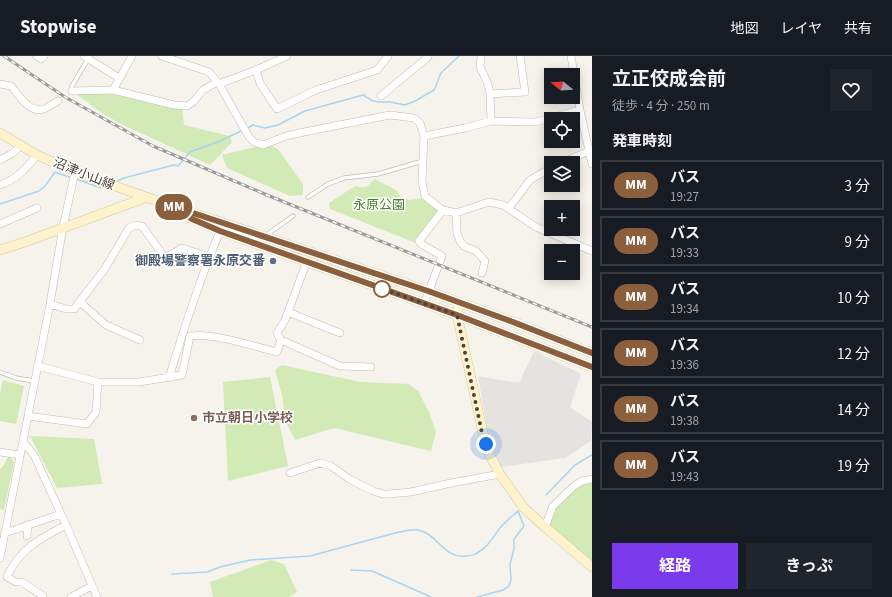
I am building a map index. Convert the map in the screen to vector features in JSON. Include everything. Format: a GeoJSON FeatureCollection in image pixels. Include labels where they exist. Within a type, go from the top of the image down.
{"type":"FeatureCollection","features":[{"type":"Feature","properties":{"kind":"main road","name":"沼津小山線"},"geometry":{"type":"LineString","coordinates":[[0,133],[21,146],[75,172],[172,206],[428,291],[592,353]]}},
{"type":"Feature","properties":{"kind":"main road"},"geometry":{"type":"LineString","coordinates":[[0,250],[147,197]]}},
{"type":"Feature","properties":{"kind":"main road","name":"沼津小山線"},"geometry":{"type":"LineString","coordinates":[[172,206],[192,219],[220,231],[457,315],[592,367]]}},
{"type":"Feature","properties":{"kind":"main road"},"geometry":{"type":"LineString","coordinates":[[459,302],[457,315],[482,433],[500,474],[523,507],[592,567]]}},
{"type":"Feature","properties":{"kind":"street"},"geometry":{"type":"LineString","coordinates":[[37,56],[41,59],[44,56]]}},
{"type":"Feature","properties":{"kind":"street"},"geometry":{"type":"LineString","coordinates":[[113,90],[132,56]]}},
{"type":"Feature","properties":{"kind":"street"},"geometry":{"type":"LineString","coordinates":[[162,56],[209,72],[218,83],[249,137],[254,142],[263,145],[286,136],[390,115],[414,118],[420,123],[424,136],[422,181],[424,196],[443,210],[456,213],[489,202],[496,203],[509,208],[536,226],[592,251]]}},
{"type":"Feature","properties":{"kind":"street"},"geometry":{"type":"LineString","coordinates":[[72,91],[113,90],[174,105],[187,106],[194,101],[202,90],[256,70],[287,56]]}},
{"type":"Feature","properties":{"kind":"street"},"geometry":{"type":"LineString","coordinates":[[256,70],[260,83],[277,109],[316,90],[377,70],[388,56]]}},
{"type":"Feature","properties":{"kind":"street"},"geometry":{"type":"LineString","coordinates":[[381,96],[428,56]]}},
{"type":"Feature","properties":{"kind":"street"},"geometry":{"type":"LineString","coordinates":[[481,56],[480,67],[488,84],[490,94],[491,121]]}},
{"type":"Feature","properties":{"kind":"street"},"geometry":{"type":"LineString","coordinates":[[490,94],[525,92],[520,56]]}},
{"type":"Feature","properties":{"kind":"street"},"geometry":{"type":"LineString","coordinates":[[572,56],[580,110],[592,164]]}},
{"type":"Feature","properties":{"kind":"street"},"geometry":{"type":"LineString","coordinates":[[86,58],[119,78]]}},
{"type":"Feature","properties":{"kind":"street"},"geometry":{"type":"LineString","coordinates":[[0,84],[11,86],[26,104],[34,109],[43,110],[58,101]]}},
{"type":"Feature","properties":{"kind":"street"},"geometry":{"type":"LineString","coordinates":[[424,136],[491,121],[536,122],[580,110]]}},
{"type":"Feature","properties":{"kind":"street"},"geometry":{"type":"LineString","coordinates":[[0,160],[13,153],[21,146]]}},
{"type":"Feature","properties":{"kind":"street"},"geometry":{"type":"LineString","coordinates":[[577,156],[589,151]]}},
{"type":"Feature","properties":{"kind":"street"},"geometry":{"type":"LineString","coordinates":[[0,185],[7,183],[25,171],[37,154]]}},
{"type":"Feature","properties":{"kind":"street"},"geometry":{"type":"LineString","coordinates":[[0,558],[50,304],[63,227],[75,172]]}},
{"type":"Feature","properties":{"kind":"street"},"geometry":{"type":"LineString","coordinates":[[509,208],[530,180],[544,172]]}},
{"type":"Feature","properties":{"kind":"street"},"geometry":{"type":"LineString","coordinates":[[0,224],[37,208]]}},
{"type":"Feature","properties":{"kind":"street"},"geometry":{"type":"LineString","coordinates":[[424,304],[442,256],[421,244],[419,241],[443,210]]}},
{"type":"Feature","properties":{"kind":"street"},"geometry":{"type":"LineString","coordinates":[[456,213],[457,233],[460,241],[464,246],[476,251],[485,260],[482,273]]}},
{"type":"Feature","properties":{"kind":"street"},"geometry":{"type":"LineString","coordinates":[[50,304],[66,309],[74,309],[104,270],[124,234],[129,228],[135,225],[142,226],[162,255],[167,257],[182,248],[209,257]]}},
{"type":"Feature","properties":{"kind":"street"},"geometry":{"type":"LineString","coordinates":[[169,378],[184,328],[209,257],[220,231]]}},
{"type":"Feature","properties":{"kind":"street"},"geometry":{"type":"LineString","coordinates":[[307,261],[288,312],[277,333],[281,340],[340,366],[371,367]]}},
{"type":"Feature","properties":{"kind":"street"},"geometry":{"type":"LineString","coordinates":[[80,302],[106,324],[140,340]]}},
{"type":"Feature","properties":{"kind":"street"},"geometry":{"type":"LineString","coordinates":[[288,312],[340,333]]}},
{"type":"Feature","properties":{"kind":"street"},"geometry":{"type":"LineString","coordinates":[[38,366],[98,382],[139,382],[182,376],[190,336],[198,335],[233,341],[277,352],[281,340]]}},
{"type":"Feature","properties":{"kind":"street"},"geometry":{"type":"LineString","coordinates":[[28,416],[87,424],[96,412],[98,382]]}},
{"type":"Feature","properties":{"kind":"street"},"geometry":{"type":"LineString","coordinates":[[23,442],[34,455],[66,524],[97,597]]}},
{"type":"Feature","properties":{"kind":"street"},"geometry":{"type":"LineString","coordinates":[[0,452],[20,455]]}},
{"type":"Feature","properties":{"kind":"street"},"geometry":{"type":"LineString","coordinates":[[290,473],[320,463],[336,469],[351,480],[382,494],[411,492],[500,474]]}},
{"type":"Feature","properties":{"kind":"street"},"geometry":{"type":"LineString","coordinates":[[545,527],[553,506],[574,486],[592,479]]}},
{"type":"Feature","properties":{"kind":"street"},"geometry":{"type":"LineString","coordinates":[[5,533],[61,514]]}},
{"type":"Feature","properties":{"kind":"street"},"geometry":{"type":"LineString","coordinates":[[43,596],[22,582],[16,582],[7,577],[13,565],[24,551],[36,541],[66,524]]}},
{"type":"Feature","properties":{"kind":"street"},"geometry":{"type":"LineString","coordinates":[[27,536],[28,525]]}},
{"type":"Feature","properties":{"kind":"street"},"geometry":{"type":"LineString","coordinates":[[71,597],[92,586]]}},
{"type":"Feature","properties":{"kind":"lane"},"geometry":{"type":"LineString","coordinates":[[72,91],[72,86],[86,58]]}},
{"type":"Feature","properties":{"kind":"lane"},"geometry":{"type":"LineString","coordinates":[[308,197],[328,184],[344,178],[378,174],[423,161]]}},
{"type":"Feature","properties":{"kind":"lane"},"geometry":{"type":"LineString","coordinates":[[264,236],[292,216]]}},
{"type":"Feature","properties":{"kind":"lane"},"geometry":{"type":"LineString","coordinates":[[0,372],[16,378],[34,381]]}},
{"type":"Feature","properties":{"kind":"green space"},"geometry":{"type":"Polygon","coordinates":[[[72,91],[110,92],[182,107],[184,125],[230,136],[232,142],[210,165],[121,124],[105,115],[72,91]]]}},
{"type":"Feature","properties":{"kind":"green space"},"geometry":{"type":"Polygon","coordinates":[[[268,144],[278,149],[303,184],[303,195],[290,196],[227,168],[222,155],[268,144]]]}},
{"type":"Feature","properties":{"kind":"green space","name":"永原公園"},"geometry":{"type":"Polygon","coordinates":[[[375,179],[396,190],[400,196],[409,200],[424,198],[441,210],[416,243],[330,209],[329,203],[355,186],[366,187],[375,179]]]}},
{"type":"Feature","properties":{"kind":"green space"},"geometry":{"type":"Polygon","coordinates":[[[282,365],[360,382],[409,384],[418,391],[429,412],[436,432],[431,451],[334,428],[295,440],[286,422],[282,395],[275,370],[282,365]]]}},
{"type":"Feature","properties":{"kind":"green space"},"geometry":{"type":"Polygon","coordinates":[[[270,377],[288,466],[228,481],[223,382],[270,377]]]}},
{"type":"Feature","properties":{"kind":"green space"},"geometry":{"type":"Polygon","coordinates":[[[3,380],[24,386],[16,424],[0,421],[0,394],[3,380]]]}},
{"type":"Feature","properties":{"kind":"green space"},"geometry":{"type":"Polygon","coordinates":[[[30,436],[94,439],[102,484],[57,488],[30,436]]]}},
{"type":"Feature","properties":{"kind":"green space"},"geometry":{"type":"Polygon","coordinates":[[[9,456],[14,462],[4,510],[0,509],[0,469],[9,456]]]}},
{"type":"Feature","properties":{"kind":"green space"},"geometry":{"type":"Polygon","coordinates":[[[592,480],[592,563],[548,525],[554,509],[574,489],[592,480]]]}},
{"type":"Feature","properties":{"kind":"green space"},"geometry":{"type":"Polygon","coordinates":[[[271,560],[284,564],[297,592],[289,597],[213,597],[210,582],[271,560]]]}},
{"type":"Feature","properties":{"kind":"shaded area"},"geometry":{"type":"Polygon","coordinates":[[[534,351],[581,374],[570,407],[592,422],[591,441],[565,458],[501,467],[488,433],[478,376],[519,383],[534,351]]]}},
{"type":"Feature","properties":{"kind":"waterway"},"geometry":{"type":"LineString","coordinates":[[246,129],[253,125],[265,128],[278,125],[305,111],[363,95],[373,101],[405,105],[434,90],[441,73],[459,56]]}},
{"type":"Feature","properties":{"kind":"waterway"},"geometry":{"type":"LineString","coordinates":[[115,182],[124,178],[174,165],[178,166],[190,152],[220,141],[243,130]]}},
{"type":"Feature","properties":{"kind":"waterway"},"geometry":{"type":"LineString","coordinates":[[0,204],[39,191],[45,186],[55,172],[72,178]]}},
{"type":"Feature","properties":{"kind":"waterway"},"geometry":{"type":"LineString","coordinates":[[76,179],[101,188],[106,186]]}},
{"type":"Feature","properties":{"kind":"waterway"},"geometry":{"type":"LineString","coordinates":[[546,495],[575,465],[592,455]]}},
{"type":"Feature","properties":{"kind":"waterway"},"geometry":{"type":"LineString","coordinates":[[172,574],[207,572],[220,567],[250,560],[310,556],[399,532],[413,530],[425,532],[451,554],[458,556],[470,556],[481,551],[502,526],[518,511],[524,526],[514,539],[514,549],[510,564],[511,581],[508,587],[503,590],[477,597]]}},
{"type":"Feature","properties":{"kind":"waterway"},"geometry":{"type":"LineString","coordinates":[[351,570],[372,571],[431,597]]}},
{"type":"Feature","properties":{"kind":"railway"},"geometry":{"type":"LineString","coordinates":[[4,56],[65,97],[153,146],[267,195],[592,327]]}},
{"type":"Feature","properties":{"kind":"bus line","name":"MM"},"geometry":{"type":"LineString","coordinates":[[592,353],[428,291],[172,206],[192,219],[220,231],[457,315],[592,367]]}},
{"type":"Feature","properties":{"kind":"place","name":"御殿場警察署永原交番"},"geometry":{"type":"Point","coordinates":[273,261]}},
{"type":"Feature","properties":{"kind":"place","name":"市立朝日小学校"},"geometry":{"type":"Point","coordinates":[194,418]}},
{"type":"Feature","properties":{"kind":"route"},"geometry":{"type":"LineString","coordinates":[[382,289],[380,288],[457,315],[482,433],[486,444]]}}]}
